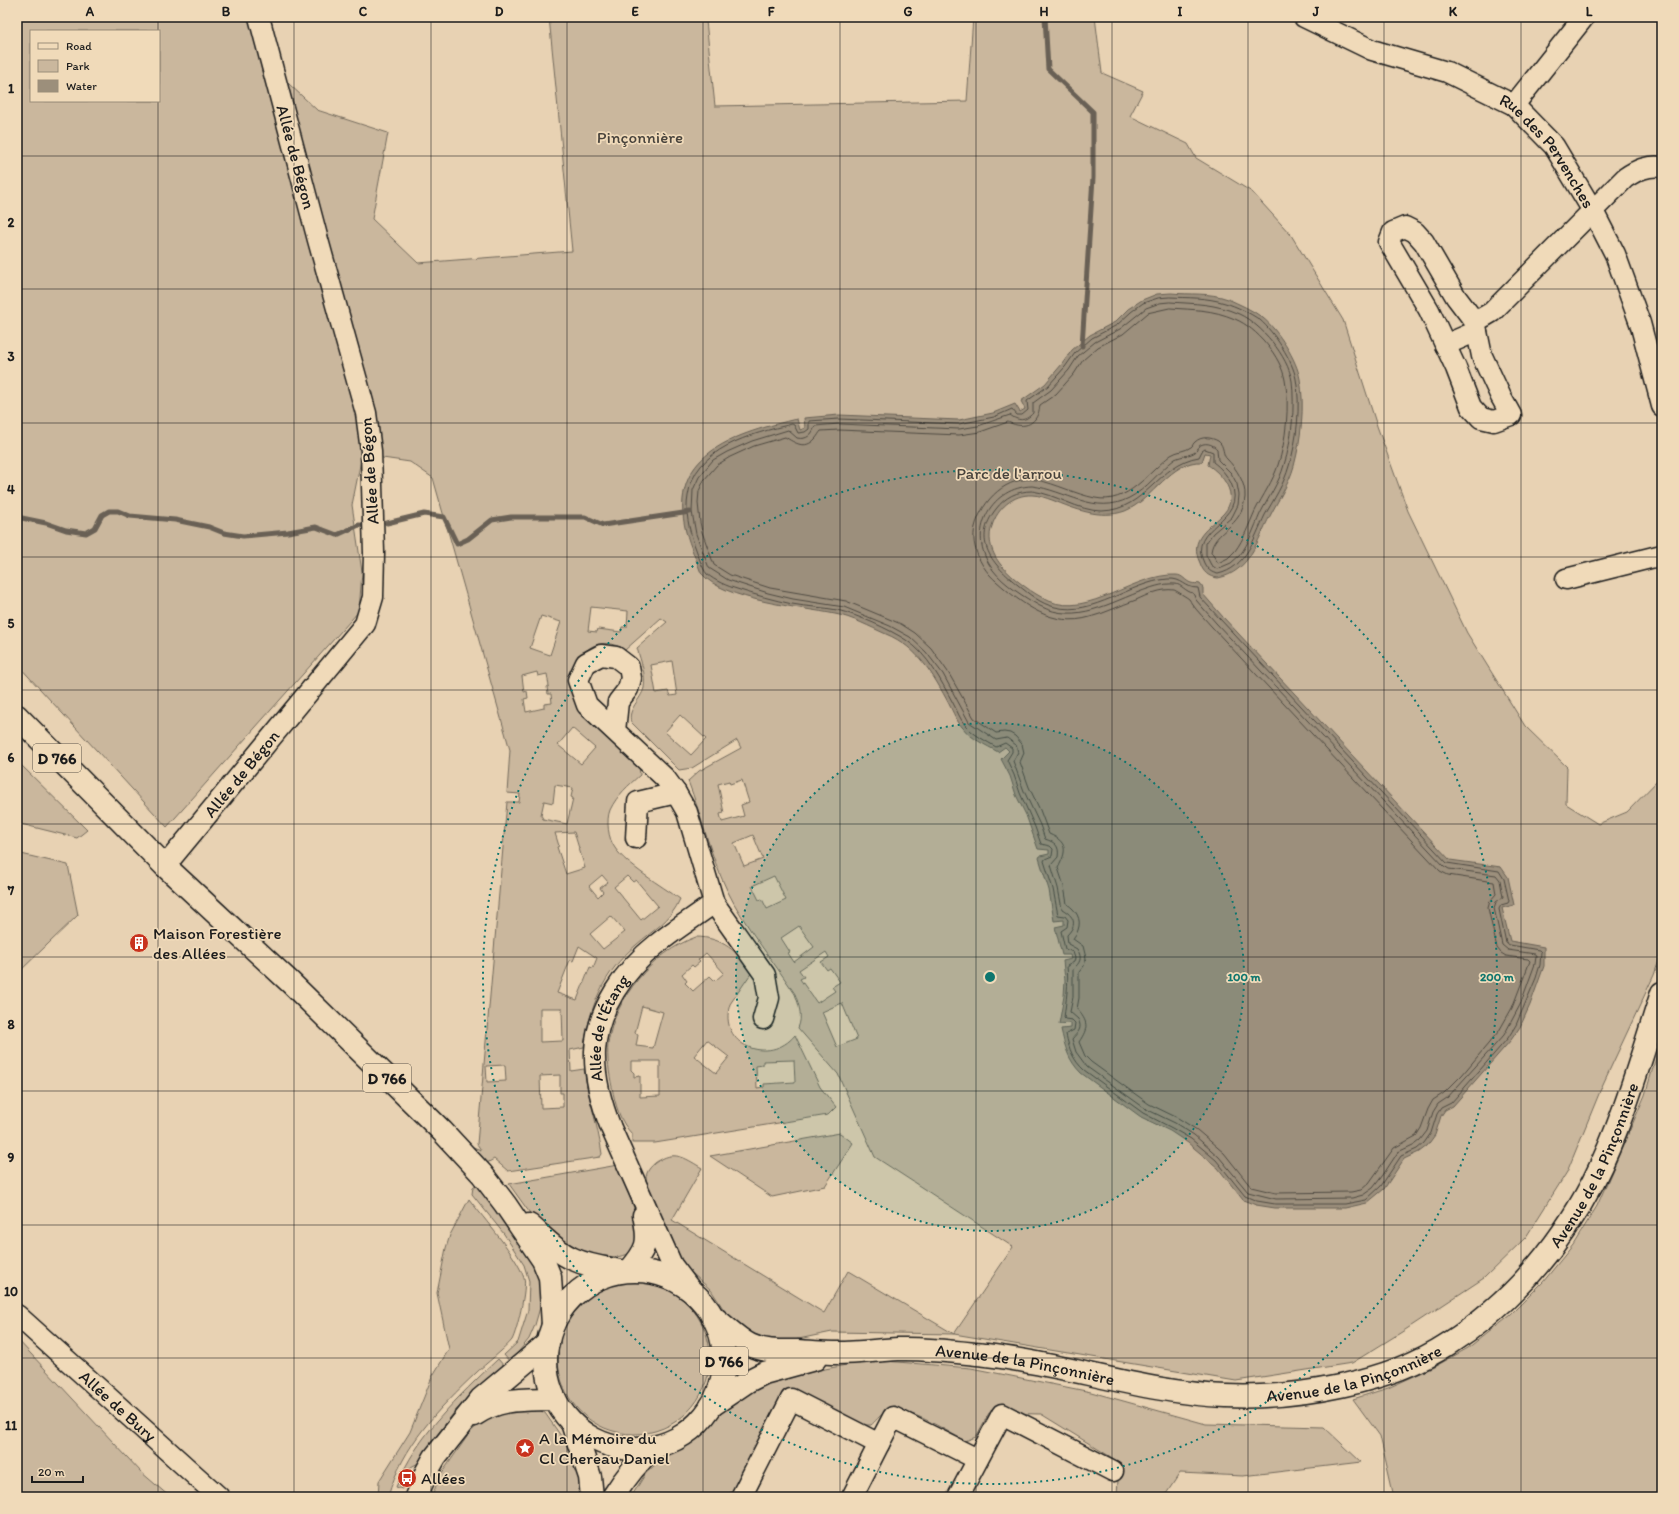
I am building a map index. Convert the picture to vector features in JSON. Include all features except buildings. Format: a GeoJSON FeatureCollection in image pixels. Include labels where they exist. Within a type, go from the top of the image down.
{"type":"FeatureCollection","features":[{"type":"Feature","properties":{"kind":"main road","name":"D 766"},"geometry":{"type":"LineString","coordinates":[[17,716],[165,866],[291,984],[442,1132],[482,1174],[505,1204],[532,1243],[550,1277],[550,1334],[546,1361],[549,1381],[555,1399],[572,1423],[590,1477],[592,1497]]}},
{"type":"Feature","properties":{"kind":"main road","name":"Avenue de la Pinçonnière"},"geometry":{"type":"LineString","coordinates":[[712,1316],[751,1345],[770,1351],[841,1353],[898,1349],[952,1351],[991,1355],[1173,1391],[1226,1396],[1272,1396],[1325,1390],[1408,1365],[1448,1345],[1483,1319],[1517,1289],[1546,1257],[1572,1220],[1593,1182],[1612,1140],[1662,993]]}},
{"type":"Feature","properties":{"kind":"main road","name":"D 766"},"geometry":{"type":"LineString","coordinates":[[505,1204],[549,1242],[571,1258],[594,1267],[625,1271]]}},
{"type":"Feature","properties":{"kind":"main road"},"geometry":{"type":"LineString","coordinates":[[416,1497],[426,1473],[435,1457],[456,1429],[481,1399],[550,1334],[564,1306],[581,1289],[600,1278],[625,1271],[645,1271],[677,1281],[691,1290],[703,1302],[712,1316]]}},
{"type":"Feature","properties":{"kind":"main road","name":"D 766"},"geometry":{"type":"LineString","coordinates":[[613,1497],[636,1463],[654,1447],[671,1441],[687,1432],[701,1420],[711,1406],[720,1384],[724,1361],[723,1346],[719,1330],[712,1316]]}},
{"type":"Feature","properties":{"kind":"main road","name":"Avenue de la Pinçonnière"},"geometry":{"type":"LineString","coordinates":[[711,1406],[748,1381],[764,1373],[841,1353]]}},
{"type":"Feature","properties":{"kind":"main road"},"geometry":{"type":"LineString","coordinates":[[456,1429],[475,1414],[493,1404],[523,1399],[555,1399]]}},
{"type":"Feature","properties":{"kind":"main road"},"geometry":{"type":"LineString","coordinates":[[572,1423],[586,1434],[607,1444],[636,1449],[654,1447]]}},
{"type":"Feature","properties":{"kind":"street","name":"Allée de Bégon"},"geometry":{"type":"LineString","coordinates":[[165,866],[365,624],[373,597],[374,553],[371,451],[366,413],[259,17]]}},
{"type":"Feature","properties":{"kind":"street","name":"Rue des Pervenches"},"geometry":{"type":"LineString","coordinates":[[1304,17],[1372,50],[1447,72],[1514,105],[1554,146],[1593,211],[1615,254],[1640,323],[1662,406]]}},
{"type":"Feature","properties":{"kind":"street"},"geometry":{"type":"LineString","coordinates":[[1514,105],[1584,17]]}},
{"type":"Feature","properties":{"kind":"street"},"geometry":{"type":"LineString","coordinates":[[1445,345],[1476,326],[1492,312],[1625,178],[1648,166],[1662,167]]}},
{"type":"Feature","properties":{"kind":"street"},"geometry":{"type":"LineString","coordinates":[[1405,227],[1415,232],[1424,242],[1456,296],[1476,326],[1482,356],[1500,398],[1511,415],[1494,421],[1481,418],[1471,407],[1429,310],[1389,242],[1392,232],[1405,227]]}},
{"type":"Feature","properties":{"kind":"street"},"geometry":{"type":"LineString","coordinates":[[1566,579],[1662,555]]}},
{"type":"Feature","properties":{"kind":"street"},"geometry":{"type":"LineString","coordinates":[[615,731],[665,778],[687,812],[714,903],[765,975],[769,998],[763,1018]]}},
{"type":"Feature","properties":{"kind":"street"},"geometry":{"type":"LineString","coordinates":[[636,838],[638,802],[676,793]]}},
{"type":"Feature","properties":{"kind":"street","name":"Allée de l'Étang"},"geometry":{"type":"LineString","coordinates":[[691,1290],[672,1265],[602,1105],[597,1082],[595,1050],[600,1023],[618,986],[656,944],[714,903]]}},
{"type":"Feature","properties":{"kind":"street","name":"Allée de l'Étang"},"geometry":{"type":"LineString","coordinates":[[625,1271],[644,1251],[646,1240],[647,1232],[638,1190]]}},
{"type":"Feature","properties":{"kind":"street","name":"Allée de Bury"},"geometry":{"type":"LineString","coordinates":[[17,1315],[218,1497]]}},
{"type":"Feature","properties":{"kind":"street"},"geometry":{"type":"LineString","coordinates":[[741,1497],[790,1399],[879,1444]]}},
{"type":"Feature","properties":{"kind":"street"},"geometry":{"type":"LineString","coordinates":[[958,1497],[1002,1414],[1113,1471]]}},
{"type":"Feature","properties":{"kind":"street"},"geometry":{"type":"LineString","coordinates":[[852,1497],[893,1417],[977,1459]]}},
{"type":"Feature","properties":{"kind":"green space","name":"Parc de l'arrou"},"geometry":{"type":"Polygon","coordinates":[[[17,17],[260,17],[275,71],[317,110],[388,133],[372,219],[418,263],[572,251],[549,17],[710,17],[706,21],[715,106],[967,101],[973,17],[1095,17],[1102,73],[1143,91],[1130,116],[1188,144],[1196,158],[1252,192],[1291,235],[1343,320],[1377,426],[1408,511],[1467,633],[1525,726],[1567,767],[1566,804],[1598,824],[1627,812],[1662,776],[1662,951],[1654,975],[1603,1084],[1567,1172],[1526,1237],[1484,1278],[1352,1363],[1236,1381],[954,1334],[1013,1247],[875,1157],[838,1074],[798,1028],[800,1015],[795,994],[750,930],[734,904],[721,877],[688,781],[699,771],[741,748],[737,740],[692,768],[679,770],[631,722],[631,713],[644,688],[643,668],[637,648],[667,622],[661,618],[625,650],[616,645],[607,643],[599,644],[585,651],[574,665],[570,674],[639,765],[640,775],[620,795],[610,810],[608,829],[611,840],[620,855],[627,861],[680,899],[667,919],[636,945],[615,967],[594,1004],[584,1047],[570,1050],[571,1071],[584,1069],[602,1154],[600,1157],[508,1171],[494,1159],[487,1163],[473,1147],[481,1150],[477,1144],[507,802],[519,802],[520,794],[507,793],[510,750],[433,478],[410,462],[362,455],[352,505],[362,572],[359,611],[167,827],[17,664],[17,17]],[[591,607],[588,631],[597,632],[598,629],[621,632],[622,627],[627,627],[628,611],[591,607]],[[541,616],[530,648],[550,655],[561,622],[541,616]],[[672,661],[651,665],[656,693],[668,691],[670,696],[677,695],[672,661]],[[537,672],[522,676],[524,692],[527,691],[528,698],[524,699],[526,712],[544,708],[544,704],[552,703],[551,694],[548,694],[547,687],[549,686],[547,674],[538,676],[537,672]],[[680,715],[665,732],[691,755],[706,739],[680,715]],[[572,728],[558,745],[581,764],[595,748],[572,728]],[[742,780],[730,784],[729,781],[718,784],[724,813],[720,814],[722,822],[744,816],[741,805],[749,802],[742,780]],[[555,785],[553,803],[544,801],[541,815],[543,819],[567,824],[573,798],[571,797],[573,788],[555,785]],[[574,832],[555,833],[559,846],[557,847],[566,874],[585,868],[574,832]],[[753,835],[734,843],[744,866],[763,859],[753,835]],[[602,875],[589,886],[598,897],[603,892],[600,888],[608,882],[602,875]],[[627,876],[614,887],[641,920],[658,906],[636,880],[633,882],[627,876]],[[774,876],[752,886],[759,900],[762,899],[767,909],[786,900],[774,876]],[[611,916],[590,934],[603,949],[625,932],[611,916]],[[799,926],[781,938],[790,952],[788,953],[794,962],[814,947],[799,926]],[[579,946],[573,961],[570,960],[557,993],[577,1000],[590,967],[593,968],[597,958],[579,946]],[[826,952],[799,970],[804,977],[800,979],[817,1003],[835,991],[832,987],[840,982],[830,968],[827,970],[821,962],[829,957],[826,952]],[[842,1003],[822,1012],[837,1047],[857,1039],[842,1003]],[[540,1008],[540,1042],[563,1041],[562,1008],[540,1008]],[[505,1065],[486,1066],[487,1082],[506,1081],[505,1065]],[[560,1075],[540,1076],[541,1108],[563,1107],[563,1093],[560,1093],[560,1075]]]}},
{"type":"Feature","properties":{"kind":"green space"},"geometry":{"type":"Polygon","coordinates":[[[17,761],[87,830],[77,838],[17,823],[17,761]]]}},
{"type":"Feature","properties":{"kind":"green space"},"geometry":{"type":"Polygon","coordinates":[[[17,853],[68,865],[78,915],[17,974],[17,853]]]}},
{"type":"Feature","properties":{"kind":"green space"},"geometry":{"type":"Polygon","coordinates":[[[696,937],[714,940],[728,947],[741,958],[752,972],[730,1004],[728,1019],[731,1031],[738,1040],[748,1047],[760,1050],[772,1049],[784,1044],[795,1035],[820,1087],[836,1107],[828,1115],[655,1143],[632,1143],[632,1134],[624,1124],[616,1106],[610,1076],[608,1044],[612,1027],[618,1010],[638,979],[665,954],[680,944],[696,937]],[[706,953],[698,960],[700,962],[694,967],[692,965],[682,974],[687,981],[685,983],[693,991],[710,976],[715,981],[724,973],[706,953]],[[642,1006],[635,1033],[638,1035],[636,1046],[653,1048],[663,1012],[642,1006]],[[707,1040],[694,1056],[716,1073],[729,1057],[707,1040]],[[794,1060],[763,1061],[763,1065],[756,1066],[757,1088],[764,1087],[764,1084],[795,1082],[794,1060]],[[631,1061],[631,1070],[634,1073],[634,1077],[640,1076],[640,1097],[660,1096],[660,1061],[631,1061]]]}},
{"type":"Feature","properties":{"kind":"green space"},"geometry":{"type":"Polygon","coordinates":[[[1662,1037],[1662,1497],[1394,1497],[1380,1436],[1353,1399],[1388,1388],[1434,1367],[1468,1348],[1511,1314],[1543,1282],[1573,1245],[1597,1206],[1645,1095],[1662,1037]]]}},
{"type":"Feature","properties":{"kind":"green space"},"geometry":{"type":"Polygon","coordinates":[[[840,1133],[853,1143],[825,1186],[772,1197],[710,1156],[840,1133]]]}},
{"type":"Feature","properties":{"kind":"green space"},"geometry":{"type":"Polygon","coordinates":[[[671,1156],[682,1157],[702,1168],[672,1220],[824,1313],[848,1271],[954,1334],[832,1332],[789,1341],[762,1337],[742,1330],[726,1313],[711,1290],[683,1265],[677,1257],[662,1227],[652,1202],[646,1181],[647,1173],[656,1162],[671,1156]]]}},
{"type":"Feature","properties":{"kind":"green space"},"geometry":{"type":"Polygon","coordinates":[[[618,1165],[641,1227],[638,1252],[617,1257],[581,1254],[537,1223],[509,1184],[618,1165]]]}},
{"type":"Feature","properties":{"kind":"green space"},"geometry":{"type":"Polygon","coordinates":[[[477,1184],[537,1263],[543,1297],[535,1325],[529,1339],[510,1362],[504,1355],[518,1342],[528,1310],[529,1281],[524,1265],[504,1234],[472,1194],[473,1187],[477,1184]]]}},
{"type":"Feature","properties":{"kind":"green space"},"geometry":{"type":"Polygon","coordinates":[[[469,1199],[515,1259],[524,1278],[525,1283],[523,1300],[516,1328],[509,1344],[462,1386],[423,1429],[402,1461],[394,1478],[388,1497],[378,1497],[379,1481],[410,1432],[432,1377],[449,1349],[437,1293],[450,1235],[469,1199]]]}},
{"type":"Feature","properties":{"kind":"green space"},"geometry":{"type":"Polygon","coordinates":[[[627,1282],[641,1282],[656,1285],[670,1291],[688,1304],[701,1322],[707,1336],[710,1358],[707,1380],[701,1394],[688,1412],[670,1425],[656,1431],[641,1434],[627,1434],[612,1431],[598,1425],[586,1417],[575,1406],[567,1394],[561,1380],[558,1365],[558,1351],[561,1336],[567,1322],[575,1310],[586,1299],[598,1291],[612,1285],[627,1282]]]}},
{"type":"Feature","properties":{"kind":"green space"},"geometry":{"type":"Polygon","coordinates":[[[17,1339],[141,1472],[170,1497],[17,1497],[17,1339]]]}},
{"type":"Feature","properties":{"kind":"green space"},"geometry":{"type":"Polygon","coordinates":[[[498,1359],[504,1366],[456,1410],[430,1444],[422,1461],[411,1467],[402,1489],[396,1487],[415,1450],[427,1434],[454,1402],[498,1359]]]}},
{"type":"Feature","properties":{"kind":"green space"},"geometry":{"type":"Polygon","coordinates":[[[873,1360],[971,1368],[1091,1392],[1206,1424],[1324,1427],[1361,1462],[1243,1476],[1180,1473],[1164,1497],[1117,1497],[1119,1462],[1041,1414],[989,1413],[976,1437],[965,1441],[937,1425],[903,1412],[893,1411],[884,1413],[871,1425],[860,1425],[802,1393],[794,1394],[732,1497],[631,1497],[646,1473],[664,1457],[690,1444],[717,1418],[739,1393],[762,1378],[809,1372],[873,1360]]]}},
{"type":"Feature","properties":{"kind":"green space"},"geometry":{"type":"Polygon","coordinates":[[[531,1406],[545,1413],[575,1456],[583,1497],[432,1497],[439,1477],[471,1431],[495,1412],[531,1406]]]}},
{"type":"Feature","properties":{"kind":"water"},"geometry":{"type":"Polygon","coordinates":[[[1171,293],[1221,297],[1255,312],[1269,323],[1281,338],[1298,371],[1301,389],[1302,412],[1299,445],[1294,466],[1286,486],[1251,554],[1238,569],[1229,575],[1218,578],[1209,575],[1201,566],[1197,554],[1198,540],[1224,513],[1230,499],[1230,492],[1223,479],[1208,465],[1210,454],[1205,453],[1202,462],[1191,463],[1181,467],[1135,506],[1125,511],[1097,514],[1070,507],[1035,495],[1018,497],[1002,508],[994,520],[990,541],[995,556],[1006,570],[1030,590],[1049,601],[1064,605],[1080,604],[1096,600],[1160,576],[1178,575],[1191,583],[1200,584],[1203,588],[1203,594],[1223,617],[1450,860],[1501,867],[1508,877],[1514,905],[1502,908],[1510,941],[1544,947],[1544,966],[1530,1005],[1520,1027],[1511,1040],[1453,1106],[1445,1110],[1441,1116],[1435,1135],[1427,1146],[1419,1152],[1404,1159],[1384,1189],[1367,1203],[1345,1208],[1275,1208],[1256,1205],[1243,1200],[1218,1168],[1188,1143],[1170,1131],[1141,1117],[1081,1073],[1073,1063],[1068,1053],[1061,1029],[1071,1028],[1071,1023],[1059,1024],[1064,996],[1065,980],[1063,961],[1071,959],[1070,955],[1062,955],[1055,927],[1064,925],[1064,920],[1054,921],[1049,890],[1039,858],[1040,856],[1049,854],[1049,850],[1038,849],[1026,815],[1016,795],[1010,776],[1001,759],[1009,751],[1005,747],[998,752],[979,742],[966,732],[957,720],[931,673],[916,654],[907,646],[861,622],[848,617],[764,601],[727,590],[712,583],[701,573],[686,532],[683,506],[686,484],[695,467],[709,453],[727,442],[747,433],[797,419],[800,430],[805,428],[804,418],[839,415],[959,420],[993,413],[1015,404],[1020,412],[1025,409],[1021,401],[1045,384],[1072,350],[1090,335],[1115,322],[1128,309],[1142,300],[1157,294],[1171,293]]]}},
{"type":"Feature","properties":{"kind":"waterway"},"geometry":{"type":"LineString","coordinates":[[1045,17],[1048,69],[1093,112],[1093,178],[1082,346]]}},
{"type":"Feature","properties":{"kind":"waterway"},"geometry":{"type":"LineString","coordinates":[[17,517],[46,523],[66,530],[86,533],[95,528],[102,515],[109,511],[118,511],[130,516],[175,520],[209,527],[224,533],[243,536],[288,532],[316,527],[337,535],[359,525],[366,526]]}},
{"type":"Feature","properties":{"kind":"waterway"},"geometry":{"type":"LineString","coordinates":[[387,523],[424,514],[444,517],[457,544],[468,539],[492,520],[511,517],[585,517],[603,525],[690,512]]}},
{"type":"Feature","properties":{"kind":"place","name":"Maison Forestière des Allées"},"geometry":{"type":"Point","coordinates":[139,943]}},
{"type":"Feature","properties":{"kind":"place","name":"A la Mémoire du Cl Chereau Daniel"},"geometry":{"type":"Point","coordinates":[525,1448]}},
{"type":"Feature","properties":{"kind":"place","name":"Allées"},"geometry":{"type":"Point","coordinates":[407,1478]}},
{"type":"Feature","properties":{"kind":"park label","name":"Pinçonnière"},"geometry":{"type":"Point","coordinates":[640,137]}}]}
